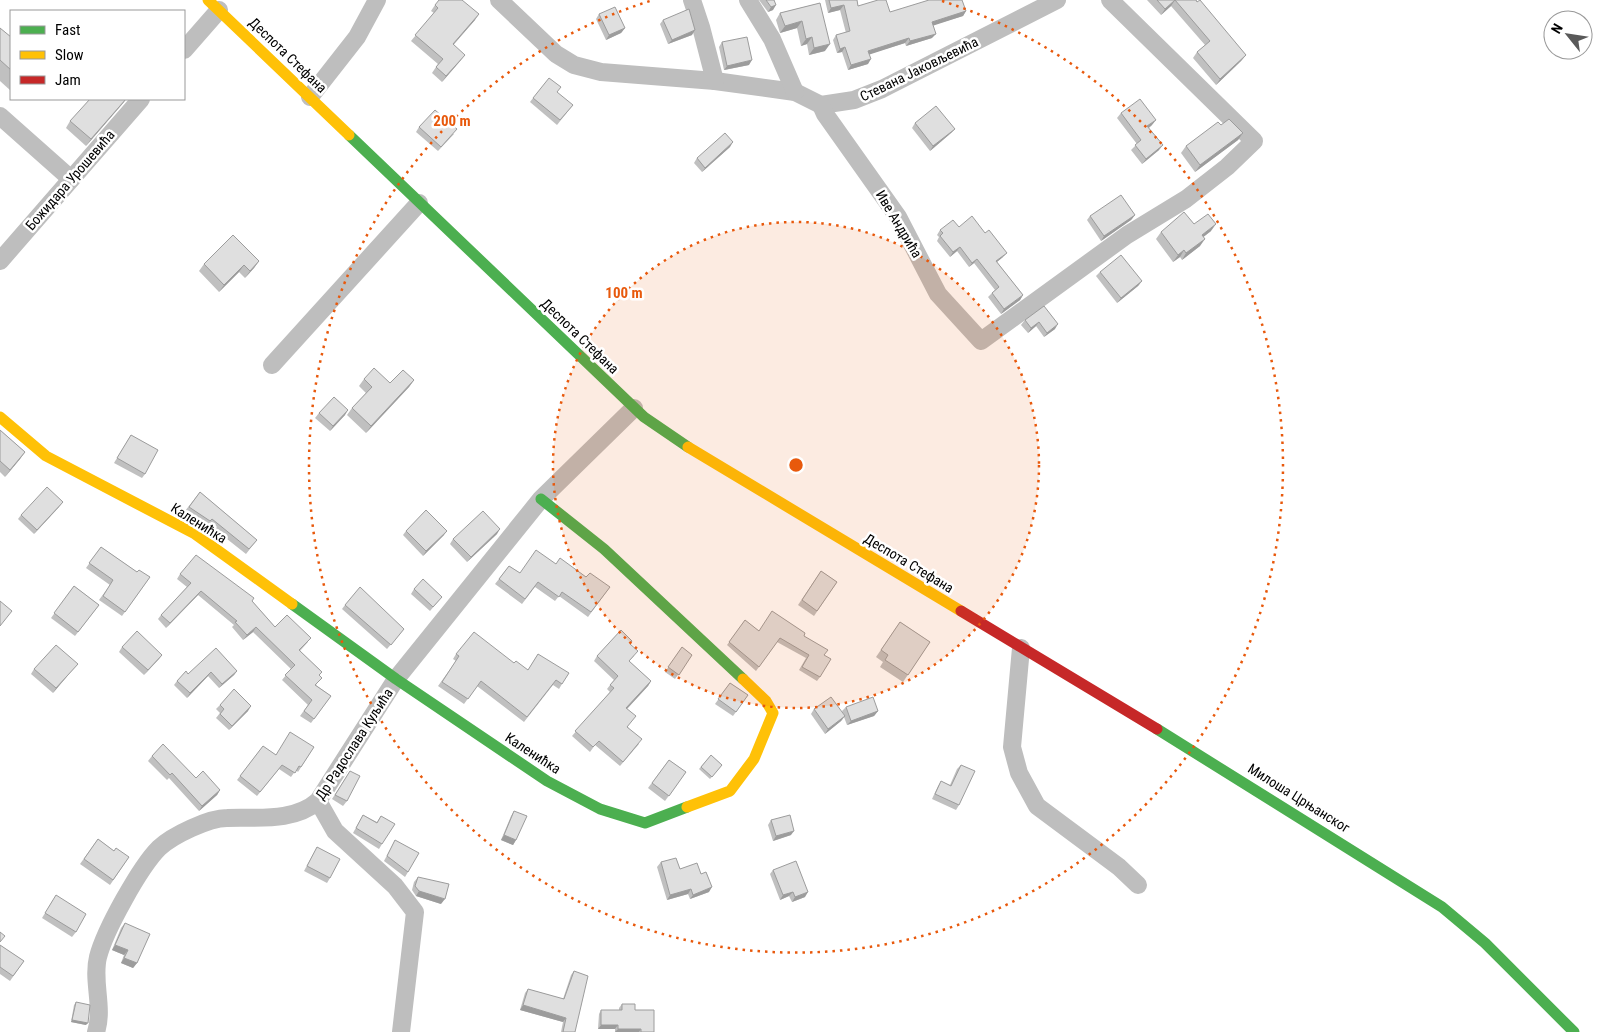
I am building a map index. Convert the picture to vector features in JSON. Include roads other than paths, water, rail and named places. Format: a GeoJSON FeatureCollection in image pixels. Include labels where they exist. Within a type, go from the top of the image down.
{"type":"FeatureCollection","features":[{"type":"Feature","properties":{"kind":"main road","name":"Деспота Стефана"},"geometry":{"type":"LineString","coordinates":[[214,5],[634,408],[691,449],[983,625]]}},
{"type":"Feature","properties":{"kind":"main road","name":"Каленићка"},"geometry":{"type":"LineString","coordinates":[[0,417],[46,456],[195,534],[396,678],[547,781],[615,815],[646,823],[730,791],[754,759],[773,713],[766,701],[604,549],[541,499]]}},
{"type":"Feature","properties":{"kind":"main road","name":"Милоша Црњанског"},"geometry":{"type":"LineString","coordinates":[[983,625],[1238,778],[1442,906],[1485,943],[1574,1032]]}},
{"type":"Feature","properties":{"kind":"street"},"geometry":{"type":"LineString","coordinates":[[310,97],[357,36],[377,0]]}},
{"type":"Feature","properties":{"kind":"street"},"geometry":{"type":"LineString","coordinates":[[499,0],[556,54],[574,65],[601,72],[715,81],[794,92],[821,105]]}},
{"type":"Feature","properties":{"kind":"street"},"geometry":{"type":"LineString","coordinates":[[692,0],[715,81]]}},
{"type":"Feature","properties":{"kind":"street"},"geometry":{"type":"LineString","coordinates":[[748,0],[772,39],[794,92]]}},
{"type":"Feature","properties":{"kind":"street","name":"Стевана Јаковљевића"},"geometry":{"type":"LineString","coordinates":[[821,105],[854,100],[882,89],[1057,0]]}},
{"type":"Feature","properties":{"kind":"street","name":"Иве Андрића"},"geometry":{"type":"LineString","coordinates":[[821,105],[825,114],[898,217],[938,294],[981,340],[1127,235],[1186,198],[1227,167],[1254,141],[1110,0]]}},
{"type":"Feature","properties":{"kind":"street"},"geometry":{"type":"LineString","coordinates":[[185,48],[214,5]]}},
{"type":"Feature","properties":{"kind":"street","name":"Божидара Урошевића"},"geometry":{"type":"LineString","coordinates":[[0,261],[140,100]]}},
{"type":"Feature","properties":{"kind":"street"},"geometry":{"type":"LineString","coordinates":[[0,116],[71,179]]}},
{"type":"Feature","properties":{"kind":"street"},"geometry":{"type":"LineString","coordinates":[[272,365],[419,203]]}},
{"type":"Feature","properties":{"kind":"street","name":"Др Радослава Куљића"},"geometry":{"type":"LineString","coordinates":[[96,1032],[98,957],[129,891],[160,848],[198,824],[220,818],[293,815],[311,807],[318,801],[396,678],[541,499],[634,408]]}},
{"type":"Feature","properties":{"kind":"street"},"geometry":{"type":"LineString","coordinates":[[1021,648],[1012,747],[1018,773],[1037,806],[1119,867],[1138,886]]}},
{"type":"Feature","properties":{"kind":"street"},"geometry":{"type":"LineString","coordinates":[[318,801],[335,831],[396,886],[415,912],[401,1032]]}}]}
